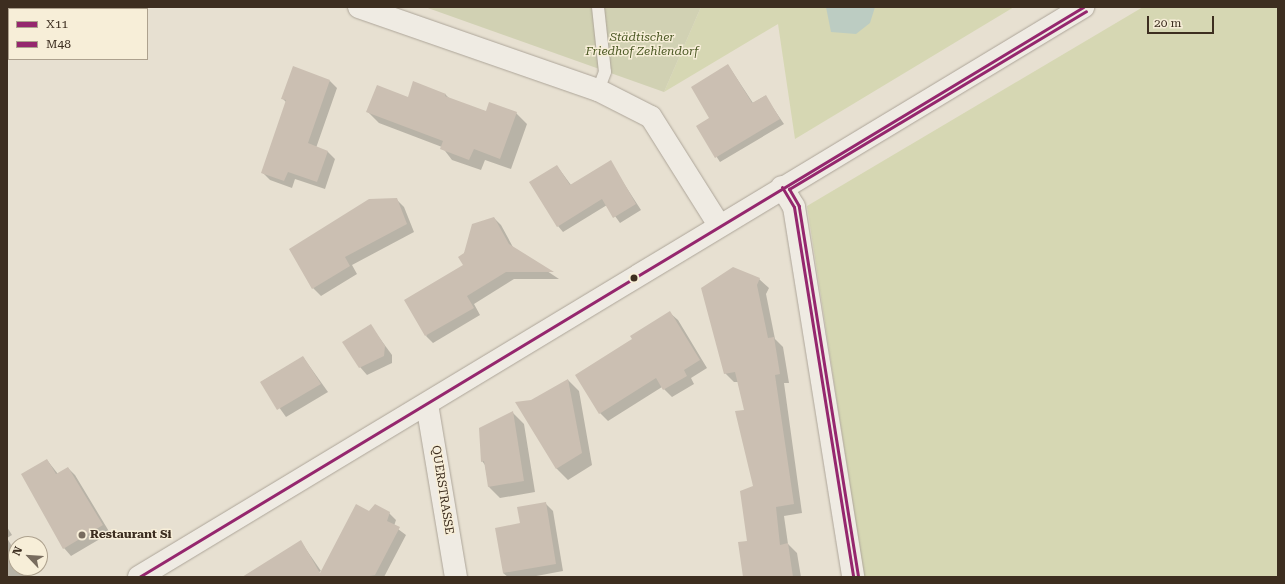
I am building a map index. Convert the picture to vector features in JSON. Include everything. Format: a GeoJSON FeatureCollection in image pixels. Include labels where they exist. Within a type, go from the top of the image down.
{"type":"FeatureCollection","features":[{"type":"Feature","properties":{"kind":"street"},"geometry":{"type":"LineString","coordinates":[[359,7],[598,90],[651,117],[719,225]]}},
{"type":"Feature","properties":{"kind":"street"},"geometry":{"type":"LineString","coordinates":[[139,577],[631,282],[719,225],[1083,7]]}},
{"type":"Feature","properties":{"kind":"street"},"geometry":{"type":"LineString","coordinates":[[782,187],[794,207],[853,577]]}},
{"type":"Feature","properties":{"kind":"street","name":"QUERSTRASSE"},"geometry":{"type":"LineString","coordinates":[[427,404],[456,577]]}},
{"type":"Feature","properties":{"kind":"lane"},"geometry":{"type":"LineString","coordinates":[[598,7],[605,72],[598,90]]}},
{"type":"Feature","properties":{"kind":"green space","name":"Städtischer Friedhof Zehlendorf"},"geometry":{"type":"Polygon","coordinates":[[[425,7],[701,7],[664,92],[425,7]]]}},
{"type":"Feature","properties":{"kind":"green space"},"geometry":{"type":"Polygon","coordinates":[[[701,7],[1014,7],[795,139],[778,24],[664,92],[701,7]]]}},
{"type":"Feature","properties":{"kind":"green space"},"geometry":{"type":"Polygon","coordinates":[[[1143,7],[1278,7],[1278,577],[864,577],[807,206],[1143,7]]]}},
{"type":"Feature","properties":{"kind":"shaded area"},"geometry":{"type":"Polygon","coordinates":[[[826,7],[875,7],[870,23],[856,34],[831,32],[826,7]]]}},
{"type":"Feature","properties":{"kind":"building"},"geometry":{"type":"Polygon","coordinates":[[[728,64],[752,103],[766,95],[780,119],[715,158],[696,126],[709,118],[691,87],[728,64]]]}},
{"type":"Feature","properties":{"kind":"building"},"geometry":{"type":"Polygon","coordinates":[[[293,66],[330,80],[308,143],[328,151],[317,182],[288,172],[284,181],[261,173],[286,100],[281,99],[293,66]]]}},
{"type":"Feature","properties":{"kind":"building"},"geometry":{"type":"Polygon","coordinates":[[[413,81],[446,94],[445,96],[486,111],[489,102],[517,112],[500,159],[474,149],[469,160],[440,149],[443,141],[366,112],[377,85],[408,97],[413,81]]]}},
{"type":"Feature","properties":{"kind":"building"},"geometry":{"type":"Polygon","coordinates":[[[611,160],[636,204],[613,218],[602,199],[557,227],[529,182],[557,165],[570,185],[611,160]]]}},
{"type":"Feature","properties":{"kind":"building"},"geometry":{"type":"Polygon","coordinates":[[[397,198],[407,224],[345,257],[350,266],[312,289],[289,249],[369,199],[397,198]]]}},
{"type":"Feature","properties":{"kind":"building"},"geometry":{"type":"Polygon","coordinates":[[[494,217],[509,244],[554,272],[506,272],[467,296],[474,308],[425,336],[404,300],[463,265],[458,257],[464,253],[472,224],[494,217]]]}},
{"type":"Feature","properties":{"kind":"building"},"geometry":{"type":"Polygon","coordinates":[[[733,267],[760,278],[757,285],[768,338],[774,337],[780,374],[775,375],[794,504],[776,507],[780,545],[788,543],[793,577],[743,577],[738,542],[747,541],[740,491],[753,486],[735,411],[744,410],[735,372],[724,374],[701,288],[733,267]]]}},
{"type":"Feature","properties":{"kind":"building"},"geometry":{"type":"Polygon","coordinates":[[[670,311],[700,360],[684,370],[687,376],[663,390],[656,378],[599,414],[575,375],[632,339],[630,336],[670,311]]]}},
{"type":"Feature","properties":{"kind":"building"},"geometry":{"type":"Polygon","coordinates":[[[371,324],[385,346],[384,356],[359,368],[342,342],[371,324]]]}},
{"type":"Feature","properties":{"kind":"building"},"geometry":{"type":"Polygon","coordinates":[[[303,356],[321,384],[277,410],[260,382],[303,356]]]}},
{"type":"Feature","properties":{"kind":"building"},"geometry":{"type":"Polygon","coordinates":[[[568,379],[582,453],[556,469],[515,402],[531,400],[568,379]]]}},
{"type":"Feature","properties":{"kind":"building"},"geometry":{"type":"Polygon","coordinates":[[[513,411],[524,481],[488,487],[484,461],[481,462],[479,428],[513,411]]]}},
{"type":"Feature","properties":{"kind":"building"},"geometry":{"type":"Polygon","coordinates":[[[47,459],[56,474],[68,467],[103,525],[63,549],[21,474],[47,459]]]}},
{"type":"Feature","properties":{"kind":"building"},"geometry":{"type":"Polygon","coordinates":[[[546,502],[556,564],[503,573],[495,528],[520,523],[517,507],[546,502]]]}},
{"type":"Feature","properties":{"kind":"building"},"geometry":{"type":"Polygon","coordinates":[[[356,504],[369,511],[375,504],[390,512],[387,521],[400,527],[375,575],[364,577],[242,577],[301,540],[320,573],[356,504]]]}},
{"type":"Feature","properties":{"kind":"transit line","name":"X11"},"geometry":{"type":"LineString","coordinates":[[139,577],[1083,7]]}},
{"type":"Feature","properties":{"kind":"transit line","name":"M48"},"geometry":{"type":"LineString","coordinates":[[858,576],[799,206],[789,189],[1086,11]]}},
{"type":"Feature","properties":{"kind":"transit line","name":"X11"},"geometry":{"type":"LineString","coordinates":[[782,187],[794,207],[853,577]]}},
{"type":"Feature","properties":{"kind":"place","name":"Restaurant Si"},"geometry":{"type":"Point","coordinates":[82,535]}}]}
